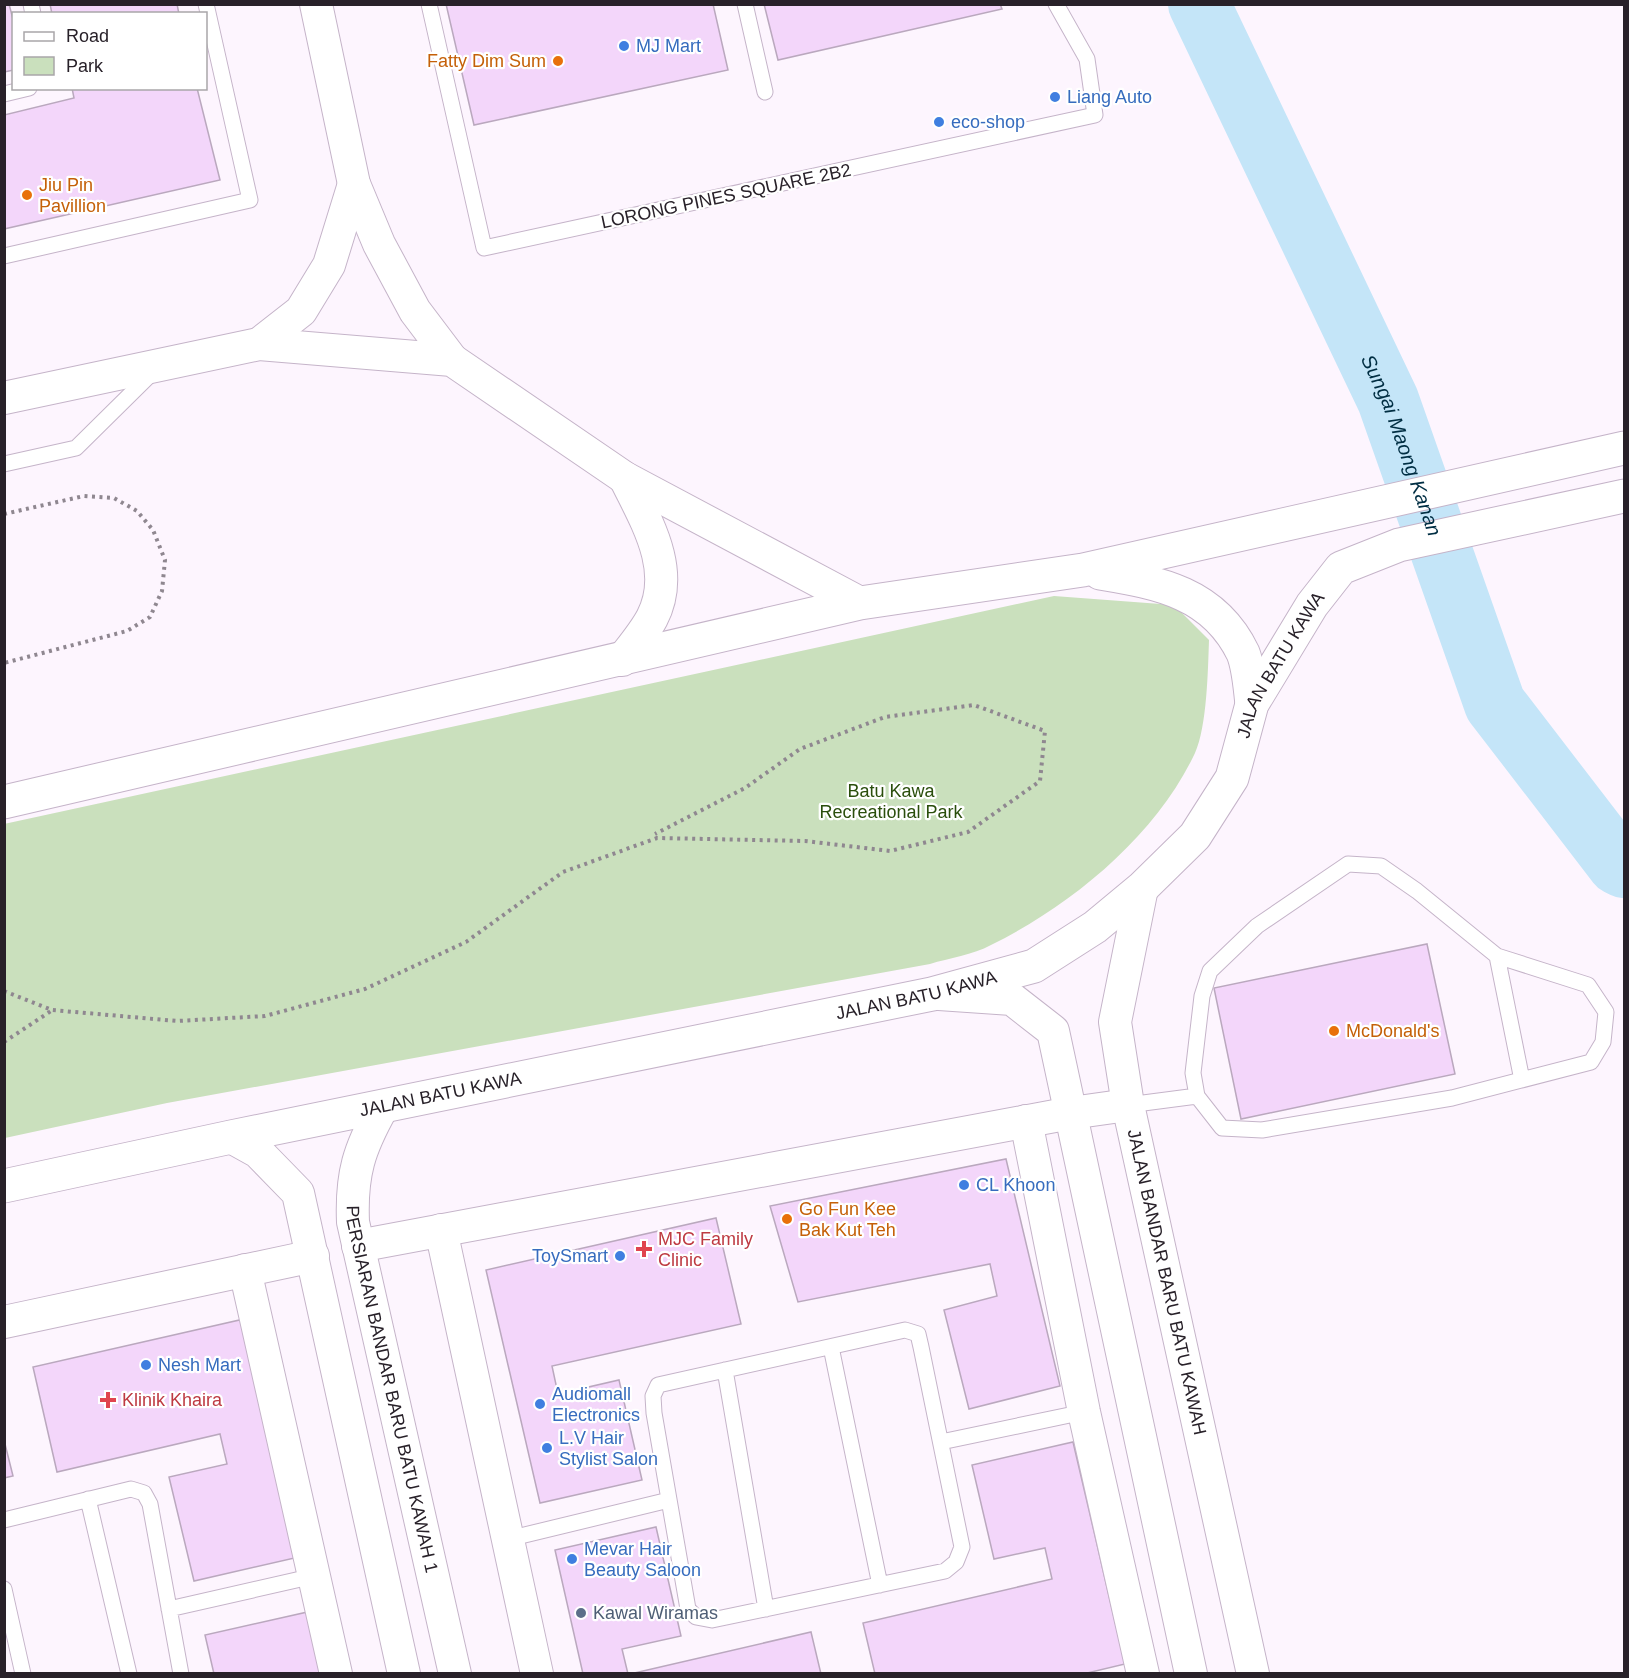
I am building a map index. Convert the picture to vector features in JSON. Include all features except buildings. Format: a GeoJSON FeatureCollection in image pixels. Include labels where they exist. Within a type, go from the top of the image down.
{"type":"FeatureCollection","features":[{"type":"Feature","properties":{"kind":"highway"},"geometry":{"type":"LineString","coordinates":[[4,802],[860,603],[1083,570],[1624,448]]}},
{"type":"Feature","properties":{"kind":"highway","name":"JALAN BATU KAWA"},"geometry":{"type":"LineString","coordinates":[[4,1186],[888,1001],[932,994],[1034,966],[1095,927],[1142,888],[1195,836],[1232,778],[1252,704],[1312,605],[1341,568],[1399,545],[1624,496]]}},
{"type":"Feature","properties":{"kind":"highway"},"geometry":{"type":"LineString","coordinates":[[1083,570],[1141,580],[1183,593],[1222,618],[1244,655],[1252,704]]}},
{"type":"Feature","properties":{"kind":"street"},"geometry":{"type":"LineString","coordinates":[[316,4],[354,184],[379,244],[415,311],[452,360],[625,478],[860,603]]}},
{"type":"Feature","properties":{"kind":"street"},"geometry":{"type":"LineString","coordinates":[[259,344],[301,311],[307,302],[328,265],[354,184]]}},
{"type":"Feature","properties":{"kind":"street"},"geometry":{"type":"LineString","coordinates":[[4,398],[259,344],[452,360]]}},
{"type":"Feature","properties":{"kind":"street"},"geometry":{"type":"LineString","coordinates":[[622,660],[653,617],[662,583],[658,546],[625,478]]}},
{"type":"Feature","properties":{"kind":"street","name":"JALAN BANDAR BARU BATU KAWAH"},"geometry":{"type":"LineString","coordinates":[[1142,888],[1115,1022],[1128,1105],[1253,1674]]}},
{"type":"Feature","properties":{"kind":"street"},"geometry":{"type":"LineString","coordinates":[[932,994],[1012,999],[1053,1032],[1191,1674]]}},
{"type":"Feature","properties":{"kind":"street"},"geometry":{"type":"LineString","coordinates":[[358,1246],[1026,1121],[1128,1105]]}},
{"type":"Feature","properties":{"kind":"street","name":"PERSIARAN BANDAR BARU BATU KAWAH 1"},"geometry":{"type":"LineString","coordinates":[[382,1108],[363,1142],[351,1189],[353,1222],[455,1674]]}},
{"type":"Feature","properties":{"kind":"street"},"geometry":{"type":"LineString","coordinates":[[1026,1121],[1084,1412],[1143,1674]]}},
{"type":"Feature","properties":{"kind":"street"},"geometry":{"type":"LineString","coordinates":[[231,1137],[258,1152],[298,1193],[404,1674]]}},
{"type":"Feature","properties":{"kind":"street"},"geometry":{"type":"LineString","coordinates":[[441,1230],[537,1674]]}},
{"type":"Feature","properties":{"kind":"street"},"geometry":{"type":"LineString","coordinates":[[4,1322],[313,1256]]}},
{"type":"Feature","properties":{"kind":"street"},"geometry":{"type":"LineString","coordinates":[[245,1270],[336,1674]]}},
{"type":"Feature","properties":{"kind":"lane"},"geometry":{"type":"LineString","coordinates":[[4,256],[250,200],[206,4]]}},
{"type":"Feature","properties":{"kind":"lane","name":"LORONG PINES SQUARE 2B2"},"geometry":{"type":"LineString","coordinates":[[429,4],[484,248],[1095,115],[1087,59],[1056,4]]}},
{"type":"Feature","properties":{"kind":"lane"},"geometry":{"type":"LineString","coordinates":[[745,4],[765,92]]}},
{"type":"Feature","properties":{"kind":"lane"},"geometry":{"type":"LineString","coordinates":[[4,94],[21,90]]}},
{"type":"Feature","properties":{"kind":"lane"},"geometry":{"type":"LineString","coordinates":[[4,464],[76,448],[160,366]]}},
{"type":"Feature","properties":{"kind":"lane"},"geometry":{"type":"LineString","coordinates":[[1348,864],[1381,866],[1418,891],[1497,956],[1588,985],[1606,1012],[1603,1041],[1591,1062],[1452,1098],[1262,1130],[1222,1128],[1197,1096],[1192,1073],[1202,996],[1210,971],[1257,926],[1348,864]]}},
{"type":"Feature","properties":{"kind":"lane"},"geometry":{"type":"LineString","coordinates":[[1497,956],[1522,1080]]}},
{"type":"Feature","properties":{"kind":"lane"},"geometry":{"type":"LineString","coordinates":[[1128,1105],[1197,1096]]}},
{"type":"Feature","properties":{"kind":"lane"},"geometry":{"type":"LineString","coordinates":[[905,1330],[918,1334],[962,1547],[956,1562],[945,1571],[880,1585],[712,1620],[696,1617],[688,1609],[669,1500],[653,1395],[658,1384],[831,1347],[905,1330]]}},
{"type":"Feature","properties":{"kind":"lane"},"geometry":{"type":"LineString","coordinates":[[831,1347],[880,1585]]}},
{"type":"Feature","properties":{"kind":"lane"},"geometry":{"type":"LineString","coordinates":[[725,1370],[766,1609]]}},
{"type":"Feature","properties":{"kind":"lane"},"geometry":{"type":"LineString","coordinates":[[941,1442],[1084,1412]]}},
{"type":"Feature","properties":{"kind":"lane"},"geometry":{"type":"LineString","coordinates":[[4,1520],[131,1489],[144,1493],[150,1504],[181,1674]]}},
{"type":"Feature","properties":{"kind":"lane"},"geometry":{"type":"LineString","coordinates":[[88,1499],[129,1674]]}},
{"type":"Feature","properties":{"kind":"lane"},"geometry":{"type":"LineString","coordinates":[[508,1539],[669,1500]]}},
{"type":"Feature","properties":{"kind":"lane"},"geometry":{"type":"LineString","coordinates":[[169,1609],[314,1576]]}},
{"type":"Feature","properties":{"kind":"lane"},"geometry":{"type":"LineString","coordinates":[[4,1589],[23,1674]]}},
{"type":"Feature","properties":{"kind":"path"},"geometry":{"type":"LineString","coordinates":[[4,514],[84,496],[114,498],[138,511],[153,530],[165,560],[162,591],[150,617],[127,631],[4,663]]}},
{"type":"Feature","properties":{"kind":"path"},"geometry":{"type":"LineString","coordinates":[[4,991],[52,1010],[177,1021],[265,1016],[365,989],[465,942],[563,872],[657,838],[805,841],[890,851],[968,832],[1040,781],[1045,731],[974,705],[885,717],[800,749],[745,788],[655,834]]}},
{"type":"Feature","properties":{"kind":"path"},"geometry":{"type":"LineString","coordinates":[[4,1042],[52,1010]]}},
{"type":"Feature","properties":{"kind":"green space","name":"Batu Kawa Recreational Park"},"geometry":{"type":"Polygon","coordinates":[[[1054,596],[1174,605],[1209,640],[1202,729],[1195,753],[1178,783],[1135,840],[1081,889],[1052,910],[991,945],[969,954],[930,964],[167,1103],[5,1138],[4,824],[1054,596]]]}},
{"type":"Feature","properties":{"kind":"waterway","name":"Sungai Maong Kanan"},"geometry":{"type":"LineString","coordinates":[[1199,4],[1388,400],[1495,704],[1618,864],[1624,867]]}},
{"type":"Feature","properties":{"kind":"place","name":"MJ Mart"},"geometry":{"type":"Point","coordinates":[624,46]}},
{"type":"Feature","properties":{"kind":"place","name":"Fatty Dim Sum"},"geometry":{"type":"Point","coordinates":[558,61]}},
{"type":"Feature","properties":{"kind":"place","name":"Liang Auto"},"geometry":{"type":"Point","coordinates":[1055,97]}},
{"type":"Feature","properties":{"kind":"place","name":"eco-shop"},"geometry":{"type":"Point","coordinates":[939,122]}},
{"type":"Feature","properties":{"kind":"place","name":"Jiu Pin Pavillion"},"geometry":{"type":"Point","coordinates":[27,195]}},
{"type":"Feature","properties":{"kind":"place","name":"McDonald's"},"geometry":{"type":"Point","coordinates":[1334,1031]}},
{"type":"Feature","properties":{"kind":"place","name":"CL Khoon"},"geometry":{"type":"Point","coordinates":[964,1185]}},
{"type":"Feature","properties":{"kind":"place","name":"Go Fun Kee Bak Kut Teh"},"geometry":{"type":"Point","coordinates":[787,1219]}},
{"type":"Feature","properties":{"kind":"place","name":"MJC Family Clinic"},"geometry":{"type":"Point","coordinates":[644,1249]}},
{"type":"Feature","properties":{"kind":"place","name":"ToySmart"},"geometry":{"type":"Point","coordinates":[620,1256]}},
{"type":"Feature","properties":{"kind":"place","name":"Nesh Mart"},"geometry":{"type":"Point","coordinates":[146,1365]}},
{"type":"Feature","properties":{"kind":"place","name":"Klinik Khaira"},"geometry":{"type":"Point","coordinates":[108,1400]}},
{"type":"Feature","properties":{"kind":"place","name":"Audiomall Electronics"},"geometry":{"type":"Point","coordinates":[540,1404]}},
{"type":"Feature","properties":{"kind":"place","name":"L.V Hair Stylist Salon"},"geometry":{"type":"Point","coordinates":[547,1448]}},
{"type":"Feature","properties":{"kind":"place","name":"Mevar Hair Beauty Saloon"},"geometry":{"type":"Point","coordinates":[572,1559]}},
{"type":"Feature","properties":{"kind":"place","name":"Kawal Wiramas"},"geometry":{"type":"Point","coordinates":[581,1613]}}]}
